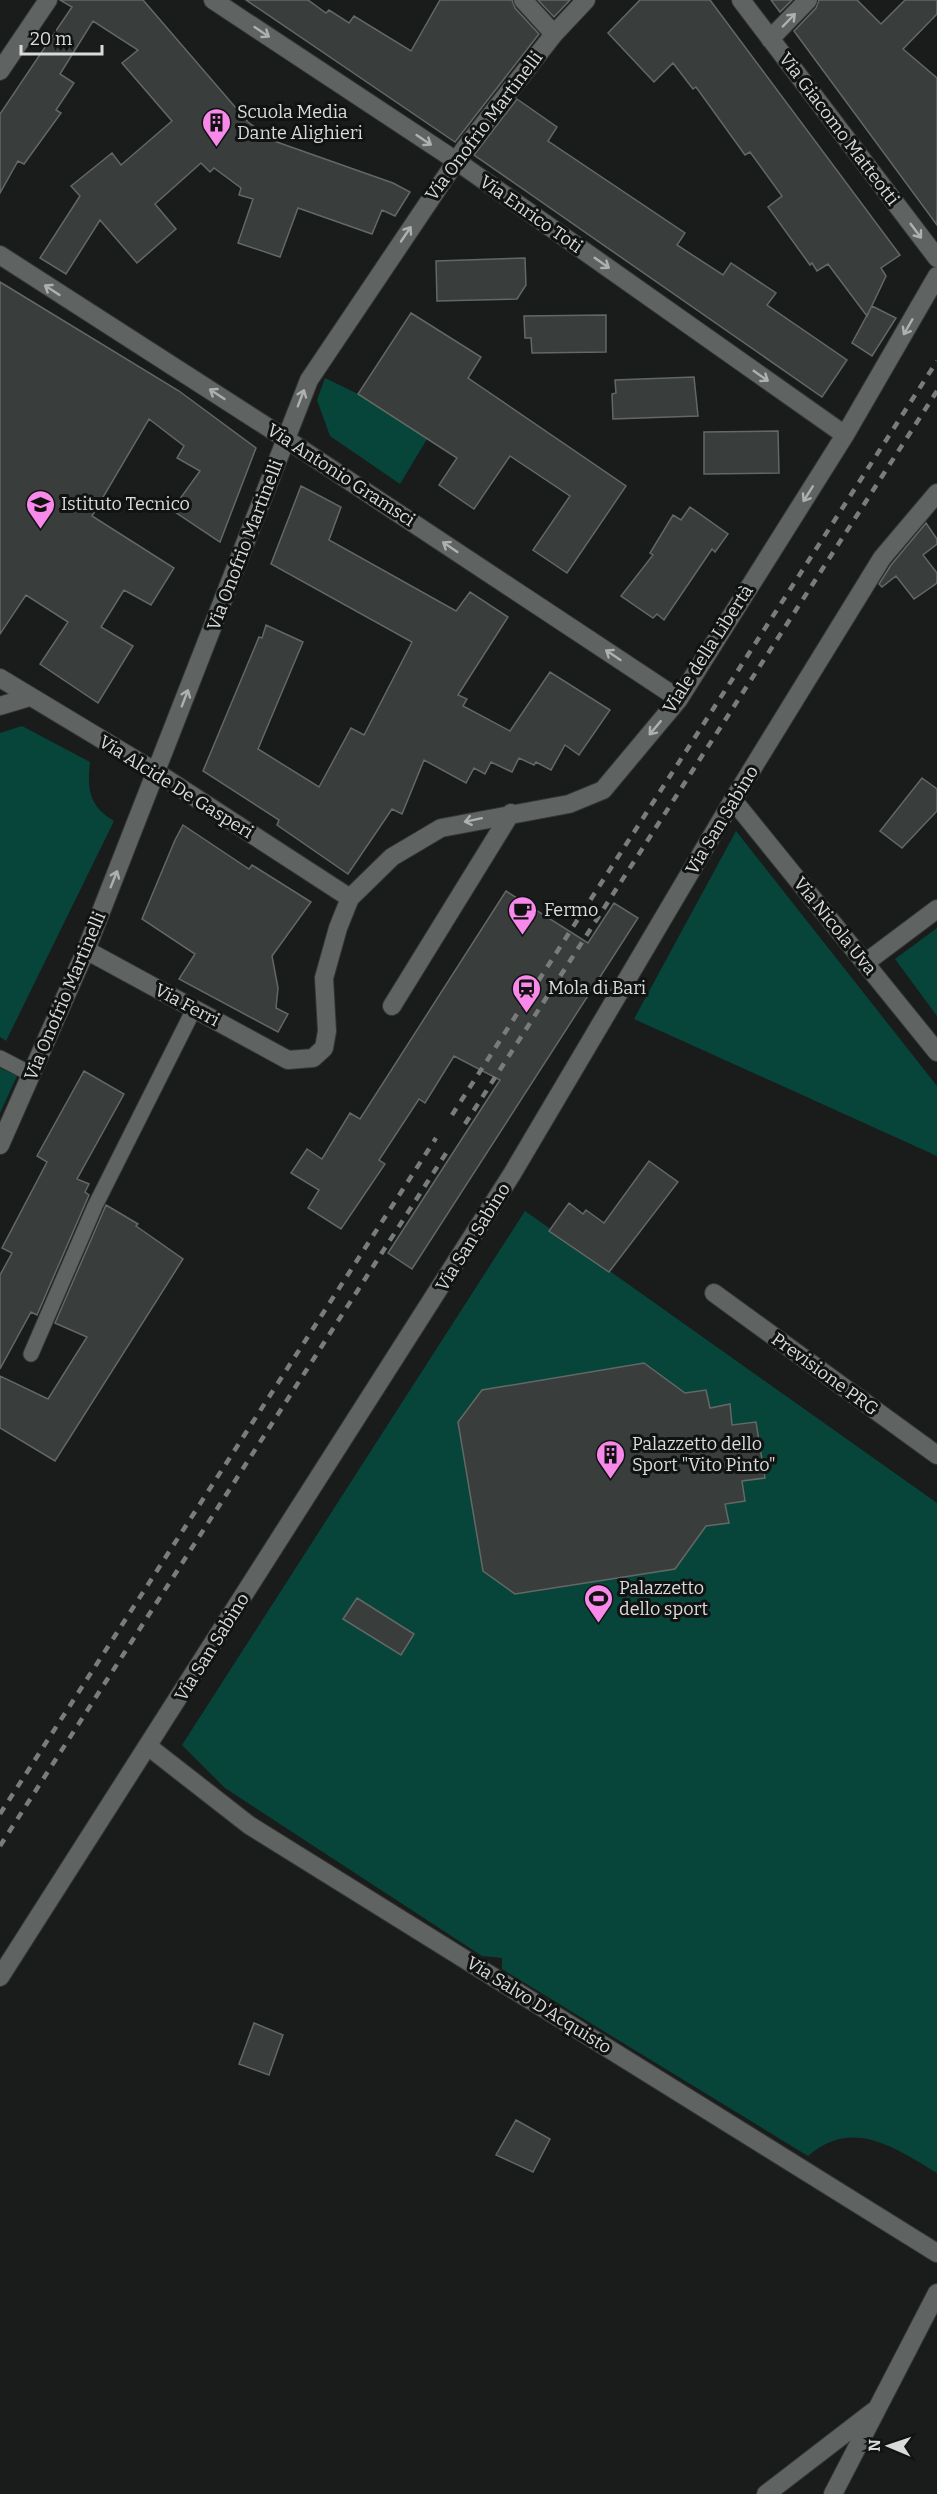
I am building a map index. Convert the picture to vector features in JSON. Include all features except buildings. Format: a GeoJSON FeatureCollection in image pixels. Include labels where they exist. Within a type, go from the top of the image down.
{"type":"FeatureCollection","features":[{"type":"Feature","properties":{"kind":"street"},"geometry":{"type":"LineString","coordinates":[[0,71],[48,0]]}},
{"type":"Feature","properties":{"kind":"street","name":"Via Enrico Toti"},"geometry":{"type":"LineString","coordinates":[[213,0],[455,160],[845,435]]}},
{"type":"Feature","properties":{"kind":"street"},"geometry":{"type":"LineString","coordinates":[[523,0],[554,34]]}},
{"type":"Feature","properties":{"kind":"street","name":"Via Onofrio Martinelli"},"geometry":{"type":"LineString","coordinates":[[0,1145],[86,950],[309,380],[455,160],[554,34],[586,0]]}},
{"type":"Feature","properties":{"kind":"street","name":"Via Giacomo Matteotti"},"geometry":{"type":"LineString","coordinates":[[741,0],[937,258]]}},
{"type":"Feature","properties":{"kind":"street"},"geometry":{"type":"LineString","coordinates":[[770,39],[808,0]]}},
{"type":"Feature","properties":{"kind":"street","name":"Via Antonio Gramsci"},"geometry":{"type":"LineString","coordinates":[[0,255],[286,439],[679,699]]}},
{"type":"Feature","properties":{"kind":"street","name":"Viale della Libertà"},"geometry":{"type":"LineString","coordinates":[[288,1060],[313,1058],[324,1048],[327,1031],[324,978],[338,928],[350,898],[392,857],[441,828],[511,813],[569,804],[603,790],[679,699],[845,435],[937,276]]}},
{"type":"Feature","properties":{"kind":"street","name":"Via San Sabino"},"geometry":{"type":"LineString","coordinates":[[0,1977],[512,1174],[733,801],[882,558],[937,493]]}},
{"type":"Feature","properties":{"kind":"street","name":"Via Alcide De Gasperi"},"geometry":{"type":"LineString","coordinates":[[0,678],[156,772],[350,898]]}},
{"type":"Feature","properties":{"kind":"street"},"geometry":{"type":"LineString","coordinates":[[0,706],[30,697]]}},
{"type":"Feature","properties":{"kind":"street","name":"Via Nicola Uva"},"geometry":{"type":"LineString","coordinates":[[733,801],[937,1052]]}},
{"type":"Feature","properties":{"kind":"street"},"geometry":{"type":"LineString","coordinates":[[392,1006],[511,813]]}},
{"type":"Feature","properties":{"kind":"street"},"geometry":{"type":"LineString","coordinates":[[866,963],[937,909]]}},
{"type":"Feature","properties":{"kind":"street","name":"Via Ferri"},"geometry":{"type":"LineString","coordinates":[[86,950],[288,1060]]}},
{"type":"Feature","properties":{"kind":"street","name":"Previsione PRG"},"geometry":{"type":"LineString","coordinates":[[714,1293],[937,1455]]}},
{"type":"Feature","properties":{"kind":"street","name":"Via Salvo D'Acquisto"},"geometry":{"type":"LineString","coordinates":[[148,1747],[249,1825],[937,2253]]}},
{"type":"Feature","properties":{"kind":"street"},"geometry":{"type":"LineString","coordinates":[[833,2494],[937,2293]]}},
{"type":"Feature","properties":{"kind":"street"},"geometry":{"type":"LineString","coordinates":[[766,2494],[880,2406]]}},
{"type":"Feature","properties":{"kind":"lane"},"geometry":{"type":"LineString","coordinates":[[31,1354],[95,1206],[194,1009]]}},
{"type":"Feature","properties":{"kind":"lane"},"geometry":{"type":"LineString","coordinates":[[0,1058],[31,1074]]}},
{"type":"Feature","properties":{"kind":"green space"},"geometry":{"type":"Polygon","coordinates":[[[325,378],[358,394],[427,439],[400,484],[330,436],[317,400],[325,378]]]}},
{"type":"Feature","properties":{"kind":"green space"},"geometry":{"type":"Polygon","coordinates":[[[22,726],[90,762],[89,781],[92,796],[99,809],[114,821],[6,1041],[0,1037],[0,733],[22,726]]]}},
{"type":"Feature","properties":{"kind":"green space"},"geometry":{"type":"Polygon","coordinates":[[[736,831],[937,1086],[937,1156],[634,1019],[736,831]]]}},
{"type":"Feature","properties":{"kind":"green space"},"geometry":{"type":"Polygon","coordinates":[[[937,928],[937,1016],[895,959],[937,928]]]}},
{"type":"Feature","properties":{"kind":"green space"},"geometry":{"type":"Polygon","coordinates":[[[0,1068],[17,1076],[0,1113],[0,1068]]]}},
{"type":"Feature","properties":{"kind":"green space","name":"Palazzetto dello sport"},"geometry":{"type":"Polygon","coordinates":[[[525,1211],[937,1503],[937,2173],[890,2146],[858,2138],[841,2139],[825,2145],[808,2156],[502,1969],[502,1958],[482,1956],[225,1788],[182,1745],[525,1211]]]}},
{"type":"Feature","properties":{"kind":"railway"},"geometry":{"type":"LineString","coordinates":[[452,1115],[937,361]]}},
{"type":"Feature","properties":{"kind":"railway"},"geometry":{"type":"LineString","coordinates":[[465,1124],[937,391]]}},
{"type":"Feature","properties":{"kind":"railway"},"geometry":{"type":"LineString","coordinates":[[0,1814],[436,1138]]}},
{"type":"Feature","properties":{"kind":"railway"},"geometry":{"type":"LineString","coordinates":[[0,1846],[450,1147]]}},
{"type":"Feature","properties":{"kind":"place","name":"Scuola Media Dante Alighieri"},"geometry":{"type":"Point","coordinates":[216,148]}},
{"type":"Feature","properties":{"kind":"place","name":"Istituto Tecnico"},"geometry":{"type":"Point","coordinates":[40,530]}},
{"type":"Feature","properties":{"kind":"place","name":"Fermo"},"geometry":{"type":"Point","coordinates":[523,936]}},
{"type":"Feature","properties":{"kind":"place","name":"Mola di Bari"},"geometry":{"type":"Point","coordinates":[527,1014]}},
{"type":"Feature","properties":{"kind":"place","name":"Palazzetto dello Sport \"Vito Pinto\""},"geometry":{"type":"Point","coordinates":[611,1480]}},
{"type":"Feature","properties":{"kind":"place","name":"Palazzetto dello sport"},"geometry":{"type":"Point","coordinates":[598,1624]}}]}
